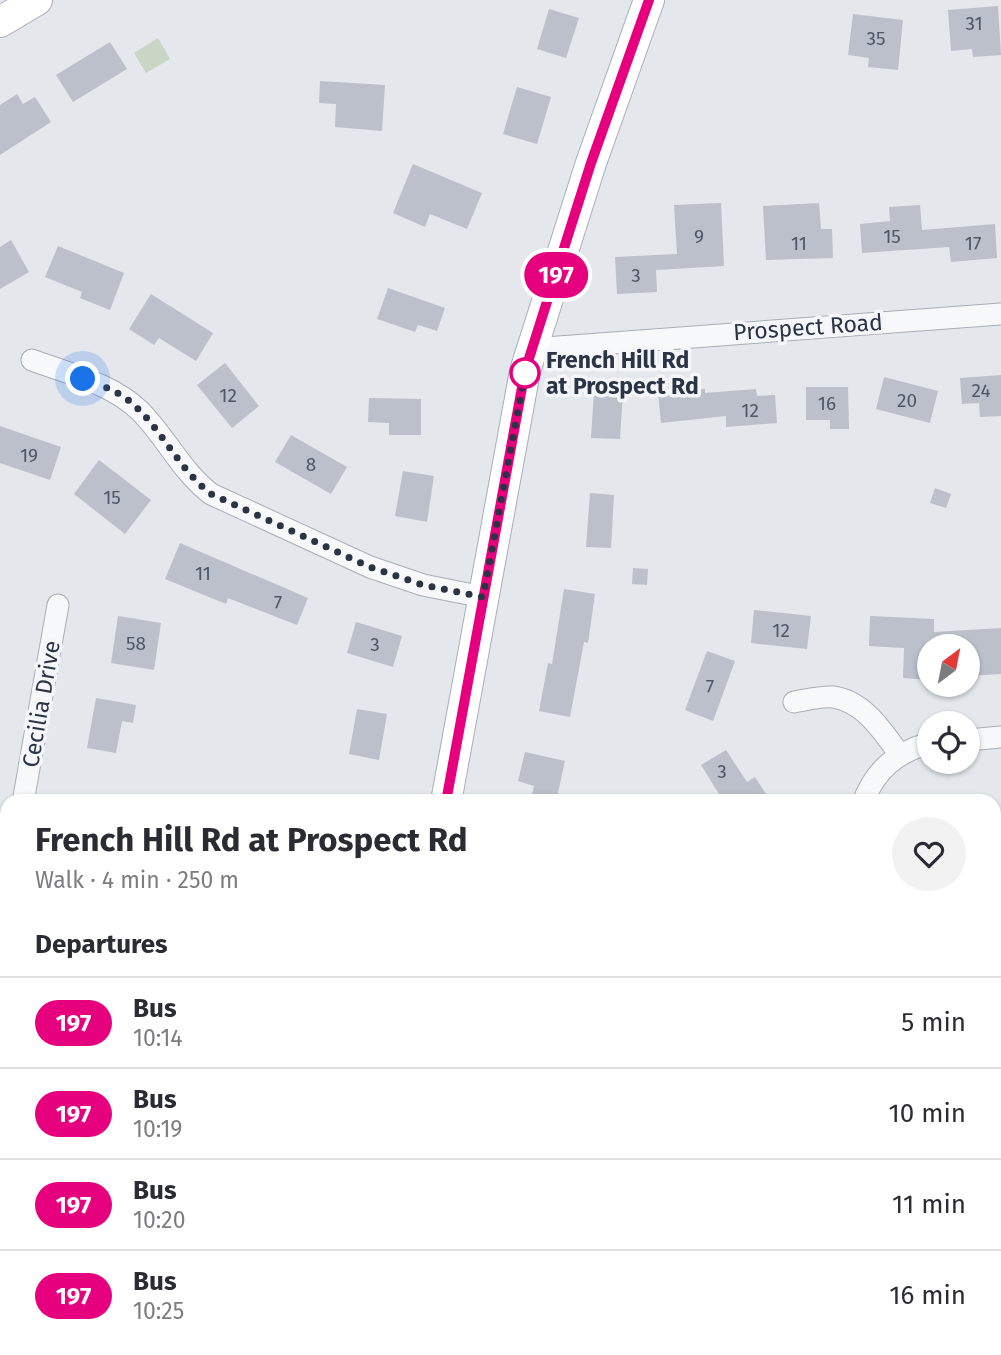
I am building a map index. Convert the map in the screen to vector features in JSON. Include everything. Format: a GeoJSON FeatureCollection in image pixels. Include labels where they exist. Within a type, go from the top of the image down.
{"type":"FeatureCollection","features":[{"type":"Feature","properties":{"kind":"main road"},"geometry":{"type":"LineString","coordinates":[[0,22],[37,0]]}},
{"type":"Feature","properties":{"kind":"main road"},"geometry":{"type":"LineString","coordinates":[[447,794],[520,397],[532,349],[591,163],[649,0]]}},
{"type":"Feature","properties":{"kind":"street","name":"Prospect Road"},"geometry":{"type":"LineString","coordinates":[[532,349],[1001,314]]}},
{"type":"Feature","properties":{"kind":"street"},"geometry":{"type":"LineString","coordinates":[[32,360],[106,387],[126,398],[143,414],[194,481],[211,494],[370,567],[423,585],[483,597]]}},
{"type":"Feature","properties":{"kind":"street","name":"Cecilia Drive"},"geometry":{"type":"LineString","coordinates":[[24,794],[58,605]]}},
{"type":"Feature","properties":{"kind":"street"},"geometry":{"type":"LineString","coordinates":[[793,702],[832,697],[858,707],[874,720],[900,755]]}},
{"type":"Feature","properties":{"kind":"street"},"geometry":{"type":"LineString","coordinates":[[980,739],[1001,737]]}},
{"type":"Feature","properties":{"kind":"street"},"geometry":{"type":"LineString","coordinates":[[867,794],[880,770],[900,755],[917,748]]}},
{"type":"Feature","properties":{"kind":"green space"},"geometry":{"type":"Polygon","coordinates":[[[158,38],[170,59],[146,73],[134,53],[158,38]]]}},
{"type":"Feature","properties":{"kind":"building"},"geometry":{"type":"Polygon","coordinates":[[[998,6],[1001,55],[973,57],[972,49],[951,51],[948,10],[998,6]]]}},
{"type":"Feature","properties":{"kind":"building"},"geometry":{"type":"Polygon","coordinates":[[[549,9],[579,18],[566,58],[537,49],[549,9]]]}},
{"type":"Feature","properties":{"kind":"building"},"geometry":{"type":"Polygon","coordinates":[[[853,14],[903,20],[898,70],[868,67],[869,58],[848,55],[853,14]]]}},
{"type":"Feature","properties":{"kind":"building"},"geometry":{"type":"Polygon","coordinates":[[[110,42],[127,69],[73,102],[56,75],[110,42]]]}},
{"type":"Feature","properties":{"kind":"building"},"geometry":{"type":"Polygon","coordinates":[[[320,81],[385,85],[382,131],[335,127],[336,104],[319,103],[320,81]]]}},
{"type":"Feature","properties":{"kind":"building"},"geometry":{"type":"Polygon","coordinates":[[[517,87],[551,97],[537,144],[503,134],[517,87]]]}},
{"type":"Feature","properties":{"kind":"building"},"geometry":{"type":"Polygon","coordinates":[[[17,94],[23,104],[35,97],[51,122],[0,155],[0,105],[17,94]]]}},
{"type":"Feature","properties":{"kind":"building"},"geometry":{"type":"Polygon","coordinates":[[[413,164],[482,193],[467,229],[430,214],[425,227],[393,213],[413,164]]]}},
{"type":"Feature","properties":{"kind":"building"},"geometry":{"type":"Polygon","coordinates":[[[721,203],[724,266],[656,270],[657,292],[617,294],[615,257],[677,254],[674,205],[721,203]]]}},
{"type":"Feature","properties":{"kind":"building"},"geometry":{"type":"Polygon","coordinates":[[[819,203],[821,229],[832,229],[833,258],[766,260],[763,206],[819,203]]]}},
{"type":"Feature","properties":{"kind":"building"},"geometry":{"type":"Polygon","coordinates":[[[920,205],[922,230],[995,224],[997,258],[951,262],[949,247],[862,253],[860,224],[890,221],[889,207],[920,205]]]}},
{"type":"Feature","properties":{"kind":"building"},"geometry":{"type":"Polygon","coordinates":[[[11,240],[29,272],[0,289],[0,247],[11,240]]]}},
{"type":"Feature","properties":{"kind":"building"},"geometry":{"type":"Polygon","coordinates":[[[58,246],[124,273],[110,310],[80,298],[82,292],[45,277],[58,246]]]}},
{"type":"Feature","properties":{"kind":"building"},"geometry":{"type":"Polygon","coordinates":[[[388,288],[445,308],[437,331],[418,325],[415,332],[377,319],[388,288]]]}},
{"type":"Feature","properties":{"kind":"building"},"geometry":{"type":"Polygon","coordinates":[[[151,294],[213,333],[196,361],[159,338],[154,345],[129,329],[151,294]]]}},
{"type":"Feature","properties":{"kind":"building"},"geometry":{"type":"Polygon","coordinates":[[[225,363],[259,406],[232,428],[197,385],[225,363]]]}},
{"type":"Feature","properties":{"kind":"building"},"geometry":{"type":"Polygon","coordinates":[[[1001,375],[1001,416],[980,417],[979,403],[962,404],[960,378],[1001,375]]]}},
{"type":"Feature","properties":{"kind":"building"},"geometry":{"type":"Polygon","coordinates":[[[884,377],[938,391],[930,423],[876,409],[884,377]]]}},
{"type":"Feature","properties":{"kind":"building"},"geometry":{"type":"Polygon","coordinates":[[[806,387],[848,387],[849,429],[830,429],[830,420],[806,420],[806,387]]]}},
{"type":"Feature","properties":{"kind":"building"},"geometry":{"type":"Polygon","coordinates":[[[705,389],[705,393],[756,389],[757,396],[775,395],[777,423],[726,427],[726,416],[661,423],[658,393],[705,389]]]}},
{"type":"Feature","properties":{"kind":"building"},"geometry":{"type":"Polygon","coordinates":[[[594,391],[623,392],[620,439],[591,438],[594,391]]]}},
{"type":"Feature","properties":{"kind":"building"},"geometry":{"type":"Polygon","coordinates":[[[369,398],[421,399],[421,435],[389,435],[389,423],[368,422],[369,398]]]}},
{"type":"Feature","properties":{"kind":"building"},"geometry":{"type":"Polygon","coordinates":[[[0,426],[61,447],[50,480],[0,463],[0,426]]]}},
{"type":"Feature","properties":{"kind":"building"},"geometry":{"type":"Polygon","coordinates":[[[291,435],[347,467],[331,494],[275,462],[291,435]]]}},
{"type":"Feature","properties":{"kind":"building"},"geometry":{"type":"Polygon","coordinates":[[[99,460],[151,500],[125,534],[74,494],[99,460]]]}},
{"type":"Feature","properties":{"kind":"building"},"geometry":{"type":"Polygon","coordinates":[[[403,471],[434,476],[427,522],[395,516],[403,471]]]}},
{"type":"Feature","properties":{"kind":"building"},"geometry":{"type":"Polygon","coordinates":[[[935,488],[951,494],[946,508],[930,503],[935,488]]]}},
{"type":"Feature","properties":{"kind":"building"},"geometry":{"type":"Polygon","coordinates":[[[590,493],[614,495],[611,548],[586,547],[590,493]]]}},
{"type":"Feature","properties":{"kind":"building"},"geometry":{"type":"Polygon","coordinates":[[[180,543],[308,598],[297,625],[228,598],[226,604],[165,579],[180,543]]]}},
{"type":"Feature","properties":{"kind":"building"},"geometry":{"type":"Polygon","coordinates":[[[633,568],[648,569],[647,585],[632,584],[633,568]]]}},
{"type":"Feature","properties":{"kind":"building"},"geometry":{"type":"Polygon","coordinates":[[[564,589],[595,594],[588,643],[584,642],[570,717],[539,711],[548,663],[552,664],[564,589]]]}},
{"type":"Feature","properties":{"kind":"building"},"geometry":{"type":"Polygon","coordinates":[[[754,610],[811,616],[807,649],[751,643],[754,610]]]}},
{"type":"Feature","properties":{"kind":"building"},"geometry":{"type":"Polygon","coordinates":[[[118,616],[161,623],[154,670],[111,663],[118,616]]]}},
{"type":"Feature","properties":{"kind":"building"},"geometry":{"type":"Polygon","coordinates":[[[870,616],[934,619],[934,632],[1001,628],[1001,674],[980,675],[980,634],[917,634],[917,679],[903,678],[904,648],[869,646],[870,616]]]}},
{"type":"Feature","properties":{"kind":"building"},"geometry":{"type":"Polygon","coordinates":[[[356,622],[402,636],[393,667],[347,653],[356,622]]]}},
{"type":"Feature","properties":{"kind":"building"},"geometry":{"type":"Polygon","coordinates":[[[707,651],[735,661],[713,721],[685,710],[707,651]]]}},
{"type":"Feature","properties":{"kind":"building"},"geometry":{"type":"Polygon","coordinates":[[[96,698],[136,705],[133,723],[122,721],[116,753],[87,748],[96,698]]]}},
{"type":"Feature","properties":{"kind":"building"},"geometry":{"type":"Polygon","coordinates":[[[357,709],[387,714],[379,760],[349,754],[357,709]]]}},
{"type":"Feature","properties":{"kind":"building"},"geometry":{"type":"Polygon","coordinates":[[[726,750],[747,782],[755,777],[766,794],[719,794],[701,765],[726,750]]]}},
{"type":"Feature","properties":{"kind":"building"},"geometry":{"type":"Polygon","coordinates":[[[525,752],[565,761],[558,794],[532,794],[534,786],[518,781],[525,752]]]}},
{"type":"Feature","properties":{"kind":"bus line","name":"197"},"geometry":{"type":"LineString","coordinates":[[447,794],[525,371],[591,163],[649,0]]}},
{"type":"Feature","properties":{"kind":"place","name":"French Hill Rd at Prospect Rd"},"geometry":{"type":"Point","coordinates":[525,373]}},
{"type":"Feature","properties":{"kind":"route"},"geometry":{"type":"LineString","coordinates":[[83,379],[126,398],[143,414],[194,481],[211,494],[370,567],[423,585],[483,597],[525,373]]}}]}
